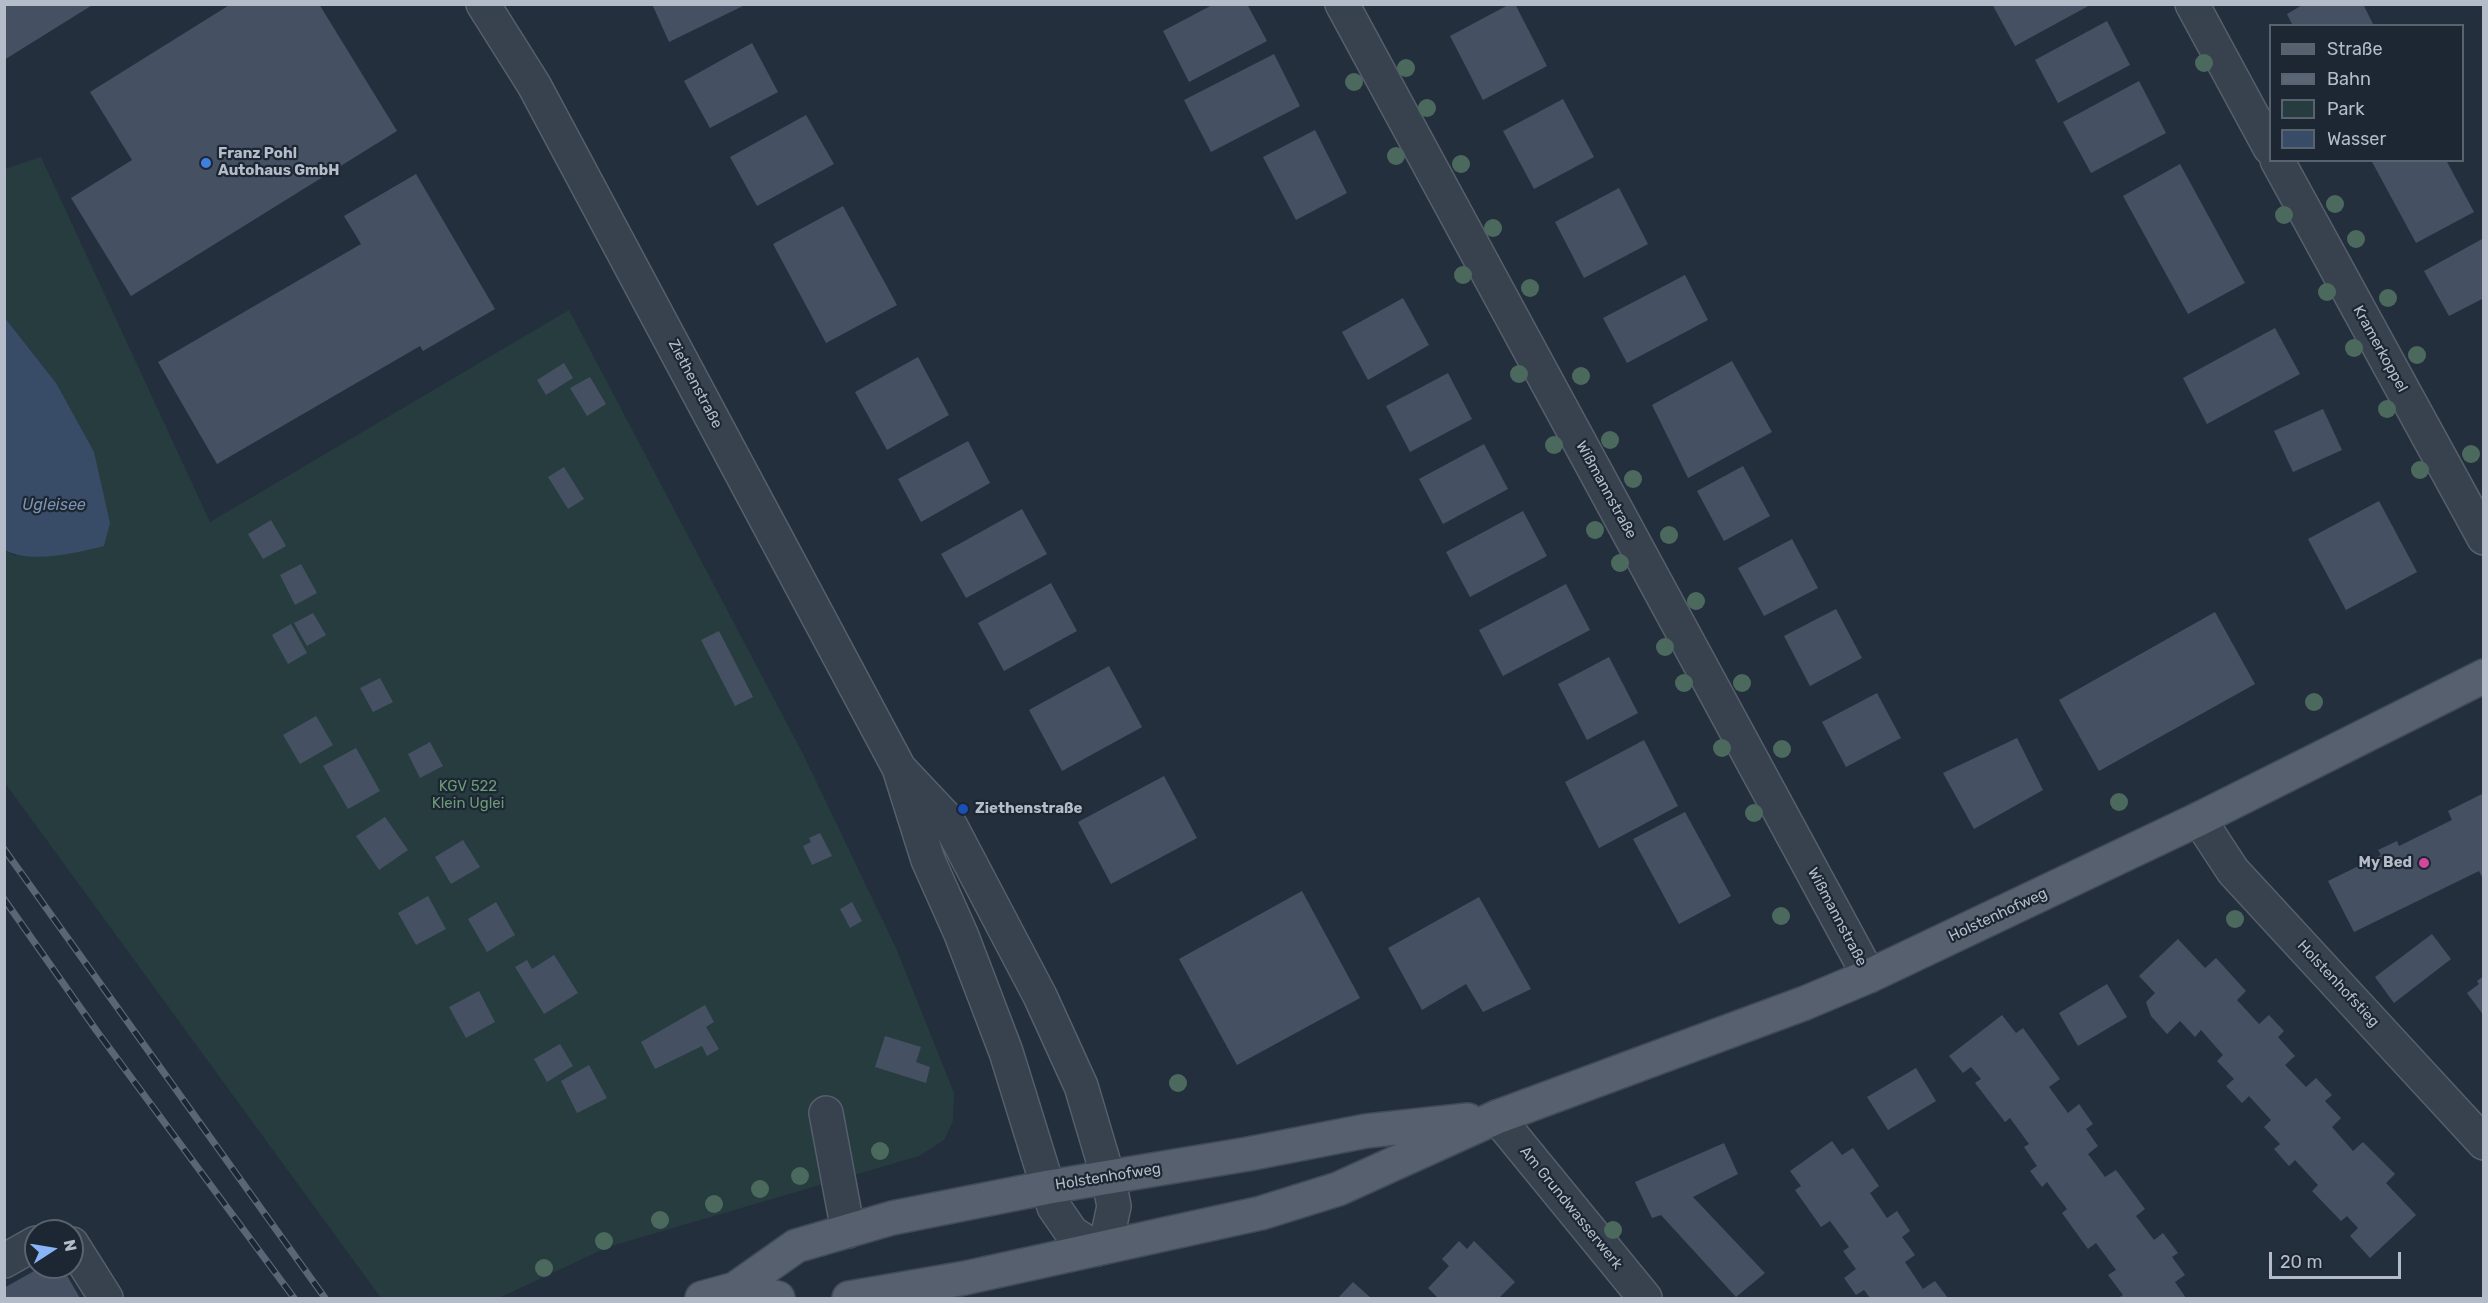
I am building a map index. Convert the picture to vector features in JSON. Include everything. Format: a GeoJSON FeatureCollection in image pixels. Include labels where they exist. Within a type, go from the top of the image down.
{"type":"FeatureCollection","features":[{"type":"Feature","properties":{"kind":"main road","name":"Holstenhofweg"},"geometry":{"type":"LineString","coordinates":[[849,1299],[965,1278],[1261,1213],[1338,1189],[1497,1117],[1744,1026],[1869,976],[2199,819],[2484,676]]}},
{"type":"Feature","properties":{"kind":"main road","name":"Holstenhofweg"},"geometry":{"type":"LineString","coordinates":[[702,1299],[735,1289],[796,1246],[950,1205],[1268,1151],[1366,1131],[1497,1117]]}},
{"type":"Feature","properties":{"kind":"main road","name":"Holstenhofweg"},"geometry":{"type":"LineString","coordinates":[[735,1289],[778,1299]]}},
{"type":"Feature","properties":{"kind":"street","name":"Ziethenstraße"},"geometry":{"type":"LineString","coordinates":[[483,4],[534,85],[899,768],[928,860],[961,934],[1006,1052],[1054,1207],[1064,1225],[1097,1249],[1108,1234],[1113,1217],[1108,1177],[1081,1086],[1040,996],[947,819],[899,768]]}},
{"type":"Feature","properties":{"kind":"street","name":"Wißmannstraße"},"geometry":{"type":"LineString","coordinates":[[1342,4],[1869,976]]}},
{"type":"Feature","properties":{"kind":"street"},"geometry":{"type":"LineString","coordinates":[[2192,4],[2269,144]]}},
{"type":"Feature","properties":{"kind":"street","name":"Kramerkoppel"},"geometry":{"type":"LineString","coordinates":[[2278,162],[2484,538]]}},
{"type":"Feature","properties":{"kind":"street","name":"Holstenhofstieg"},"geometry":{"type":"LineString","coordinates":[[2199,819],[2233,871],[2484,1143]]}},
{"type":"Feature","properties":{"kind":"street"},"geometry":{"type":"LineString","coordinates":[[825,1113],[848,1231]]}},
{"type":"Feature","properties":{"kind":"street","name":"Am Grundwasserwerk"},"geometry":{"type":"LineString","coordinates":[[1497,1117],[1645,1299]]}},
{"type":"Feature","properties":{"kind":"street"},"geometry":{"type":"LineString","coordinates":[[4,1261],[24,1250]]}},
{"type":"Feature","properties":{"kind":"street"},"geometry":{"type":"LineString","coordinates":[[84,1263],[106,1299]]}},
{"type":"Feature","properties":{"kind":"green space","name":"KGV 522 Klein Uglei"},"geometry":{"type":"Polygon","coordinates":[[[41,157],[210,522],[569,310],[803,754],[896,948],[954,1093],[953,1121],[944,1140],[919,1156],[608,1247],[499,1298],[381,1298],[5,783],[4,550],[16,556],[56,383],[5,318],[5,169],[41,157]]]}},
{"type":"Feature","properties":{"kind":"water","name":"Ugleisee"},"geometry":{"type":"Polygon","coordinates":[[[5,318],[56,383],[94,452],[110,523],[104,546],[40,557],[15,554],[5,550],[5,318]]]}},
{"type":"Feature","properties":{"kind":"building"},"geometry":{"type":"Polygon","coordinates":[[[4,4],[94,4],[4,60],[4,4]]]}},
{"type":"Feature","properties":{"kind":"building"},"geometry":{"type":"Polygon","coordinates":[[[231,4],[319,4],[397,131],[131,296],[71,198],[132,160],[90,92],[231,4]]]}},
{"type":"Feature","properties":{"kind":"building"},"geometry":{"type":"Polygon","coordinates":[[[652,4],[747,4],[669,42],[652,4]]]}},
{"type":"Feature","properties":{"kind":"building"},"geometry":{"type":"Polygon","coordinates":[[[1214,4],[1247,4],[1267,41],[1189,82],[1163,31],[1214,4]]]}},
{"type":"Feature","properties":{"kind":"building"},"geometry":{"type":"Polygon","coordinates":[[[1510,4],[1515,4],[1547,66],[1483,100],[1450,36],[1510,4]]]}},
{"type":"Feature","properties":{"kind":"building"},"geometry":{"type":"Polygon","coordinates":[[[1992,4],[2092,4],[2015,46],[1992,4]]]}},
{"type":"Feature","properties":{"kind":"building"},"geometry":{"type":"Polygon","coordinates":[[[2304,4],[2363,4],[2373,24],[2292,24],[2287,14],[2304,4]]]}},
{"type":"Feature","properties":{"kind":"building"},"geometry":{"type":"Polygon","coordinates":[[[2107,21],[2130,65],[2058,103],[2035,60],[2107,21]]]}},
{"type":"Feature","properties":{"kind":"building"},"geometry":{"type":"Polygon","coordinates":[[[752,43],[778,92],[710,128],[684,81],[752,43]]]}},
{"type":"Feature","properties":{"kind":"building"},"geometry":{"type":"Polygon","coordinates":[[[1274,54],[1300,106],[1211,152],[1184,100],[1274,54]]]}},
{"type":"Feature","properties":{"kind":"building"},"geometry":{"type":"Polygon","coordinates":[[[2139,81],[2166,133],[2091,173],[2063,122],[2139,81]]]}},
{"type":"Feature","properties":{"kind":"building"},"geometry":{"type":"Polygon","coordinates":[[[1563,99],[1594,157],[1534,189],[1503,131],[1563,99]]]}},
{"type":"Feature","properties":{"kind":"building"},"geometry":{"type":"Polygon","coordinates":[[[806,115],[834,164],[757,206],[730,157],[806,115]]]}},
{"type":"Feature","properties":{"kind":"building"},"geometry":{"type":"Polygon","coordinates":[[[1315,130],[1347,193],[1296,220],[1263,157],[1315,130]]]}},
{"type":"Feature","properties":{"kind":"building"},"geometry":{"type":"Polygon","coordinates":[[[2372,162],[2447,162],[2474,212],[2416,243],[2372,162]]]}},
{"type":"Feature","properties":{"kind":"building"},"geometry":{"type":"Polygon","coordinates":[[[2180,164],[2245,283],[2188,314],[2123,196],[2180,164]]]}},
{"type":"Feature","properties":{"kind":"building"},"geometry":{"type":"Polygon","coordinates":[[[416,174],[495,309],[423,351],[420,346],[217,464],[158,362],[361,244],[344,216],[416,174]]]}},
{"type":"Feature","properties":{"kind":"building"},"geometry":{"type":"Polygon","coordinates":[[[1619,188],[1648,244],[1584,278],[1555,222],[1619,188]]]}},
{"type":"Feature","properties":{"kind":"building"},"geometry":{"type":"Polygon","coordinates":[[[843,206],[897,305],[826,343],[773,244],[843,206]]]}},
{"type":"Feature","properties":{"kind":"building"},"geometry":{"type":"Polygon","coordinates":[[[2484,238],[2484,298],[2449,316],[2424,271],[2484,238]]]}},
{"type":"Feature","properties":{"kind":"building"},"geometry":{"type":"Polygon","coordinates":[[[1685,275],[1708,320],[1627,363],[1603,318],[1685,275]]]}},
{"type":"Feature","properties":{"kind":"building"},"geometry":{"type":"Polygon","coordinates":[[[1403,298],[1429,345],[1368,380],[1342,332],[1403,298]]]}},
{"type":"Feature","properties":{"kind":"building"},"geometry":{"type":"Polygon","coordinates":[[[2275,328],[2300,374],[2207,424],[2183,378],[2275,328]]]}},
{"type":"Feature","properties":{"kind":"building"},"geometry":{"type":"Polygon","coordinates":[[[918,357],[949,415],[887,450],[855,392],[918,357]]]}},
{"type":"Feature","properties":{"kind":"building"},"geometry":{"type":"Polygon","coordinates":[[[1732,361],[1772,432],[1688,478],[1652,405],[1732,361]]]}},
{"type":"Feature","properties":{"kind":"building"},"geometry":{"type":"Polygon","coordinates":[[[564,363],[573,378],[546,395],[537,380],[564,363]]]}},
{"type":"Feature","properties":{"kind":"building"},"geometry":{"type":"Polygon","coordinates":[[[1448,373],[1472,419],[1410,452],[1386,406],[1448,373]]]}},
{"type":"Feature","properties":{"kind":"building"},"geometry":{"type":"Polygon","coordinates":[[[590,377],[606,404],[587,416],[570,388],[590,377]]]}},
{"type":"Feature","properties":{"kind":"building"},"geometry":{"type":"Polygon","coordinates":[[[2323,409],[2342,450],[2293,472],[2274,431],[2323,409]]]}},
{"type":"Feature","properties":{"kind":"building"},"geometry":{"type":"Polygon","coordinates":[[[968,441],[990,483],[921,522],[898,479],[968,441]]]}},
{"type":"Feature","properties":{"kind":"building"},"geometry":{"type":"Polygon","coordinates":[[[1484,444],[1508,489],[1443,524],[1419,479],[1484,444]]]}},
{"type":"Feature","properties":{"kind":"building"},"geometry":{"type":"Polygon","coordinates":[[[1743,466],[1770,516],[1724,541],[1697,491],[1743,466]]]}},
{"type":"Feature","properties":{"kind":"building"},"geometry":{"type":"Polygon","coordinates":[[[564,467],[584,499],[568,509],[548,477],[564,467]]]}},
{"type":"Feature","properties":{"kind":"building"},"geometry":{"type":"Polygon","coordinates":[[[2379,501],[2417,572],[2346,610],[2308,539],[2379,501]]]}},
{"type":"Feature","properties":{"kind":"building"},"geometry":{"type":"Polygon","coordinates":[[[1022,509],[1047,554],[966,598],[941,554],[1022,509]]]}},
{"type":"Feature","properties":{"kind":"building"},"geometry":{"type":"Polygon","coordinates":[[[1523,511],[1547,556],[1470,597],[1446,552],[1523,511]]]}},
{"type":"Feature","properties":{"kind":"building"},"geometry":{"type":"Polygon","coordinates":[[[271,520],[286,546],[263,559],[248,534],[271,520]]]}},
{"type":"Feature","properties":{"kind":"building"},"geometry":{"type":"Polygon","coordinates":[[[1792,539],[1818,588],[1764,616],[1738,568],[1792,539]]]}},
{"type":"Feature","properties":{"kind":"building"},"geometry":{"type":"Polygon","coordinates":[[[301,564],[317,593],[295,605],[280,575],[301,564]]]}},
{"type":"Feature","properties":{"kind":"building"},"geometry":{"type":"Polygon","coordinates":[[[1051,583],[1077,631],[1004,671],[978,623],[1051,583]]]}},
{"type":"Feature","properties":{"kind":"building"},"geometry":{"type":"Polygon","coordinates":[[[1566,584],[1590,630],[1503,676],[1479,630],[1566,584]]]}},
{"type":"Feature","properties":{"kind":"building"},"geometry":{"type":"Polygon","coordinates":[[[1836,609],[1862,658],[1810,686],[1784,636],[1836,609]]]}},
{"type":"Feature","properties":{"kind":"building"},"geometry":{"type":"Polygon","coordinates":[[[2215,612],[2255,684],[2099,771],[2059,700],[2215,612]]]}},
{"type":"Feature","properties":{"kind":"building"},"geometry":{"type":"Polygon","coordinates":[[[313,613],[326,635],[307,646],[294,623],[313,613]]]}},
{"type":"Feature","properties":{"kind":"building"},"geometry":{"type":"Polygon","coordinates":[[[291,624],[307,653],[288,664],[272,635],[291,624]]]}},
{"type":"Feature","properties":{"kind":"building"},"geometry":{"type":"Polygon","coordinates":[[[719,631],[753,697],[735,706],[701,640],[719,631]]]}},
{"type":"Feature","properties":{"kind":"building"},"geometry":{"type":"Polygon","coordinates":[[[1609,657],[1638,713],[1587,740],[1558,684],[1609,657]]]}},
{"type":"Feature","properties":{"kind":"building"},"geometry":{"type":"Polygon","coordinates":[[[1109,666],[1142,727],[1062,771],[1029,710],[1109,666]]]}},
{"type":"Feature","properties":{"kind":"building"},"geometry":{"type":"Polygon","coordinates":[[[380,678],[393,702],[373,712],[360,688],[380,678]]]}},
{"type":"Feature","properties":{"kind":"building"},"geometry":{"type":"Polygon","coordinates":[[[1877,693],[1901,738],[1846,767],[1822,722],[1877,693]]]}},
{"type":"Feature","properties":{"kind":"building"},"geometry":{"type":"Polygon","coordinates":[[[316,716],[333,745],[300,764],[283,735],[316,716]]]}},
{"type":"Feature","properties":{"kind":"building"},"geometry":{"type":"Polygon","coordinates":[[[2017,738],[2043,790],[1974,829],[1943,773],[2017,738]]]}},
{"type":"Feature","properties":{"kind":"building"},"geometry":{"type":"Polygon","coordinates":[[[1644,740],[1678,806],[1599,848],[1565,782],[1644,740]]]}},
{"type":"Feature","properties":{"kind":"building"},"geometry":{"type":"Polygon","coordinates":[[[430,742],[443,766],[420,778],[408,754],[430,742]]]}},
{"type":"Feature","properties":{"kind":"building"},"geometry":{"type":"Polygon","coordinates":[[[356,748],[380,791],[348,809],[323,766],[356,748]]]}},
{"type":"Feature","properties":{"kind":"building"},"geometry":{"type":"Polygon","coordinates":[[[1164,776],[1197,838],[1111,884],[1078,822],[1164,776]]]}},
{"type":"Feature","properties":{"kind":"building","name":"My Bed"},"geometry":{"type":"Polygon","coordinates":[[[2484,793],[2484,881],[2479,871],[2354,932],[2328,881],[2381,855],[2378,850],[2397,841],[2399,846],[2452,820],[2448,811],[2484,793]]]}},
{"type":"Feature","properties":{"kind":"building"},"geometry":{"type":"Polygon","coordinates":[[[1685,812],[1731,896],[1679,924],[1633,839],[1685,812]]]}},
{"type":"Feature","properties":{"kind":"building"},"geometry":{"type":"Polygon","coordinates":[[[385,817],[408,850],[379,870],[356,836],[385,817]]]}},
{"type":"Feature","properties":{"kind":"building"},"geometry":{"type":"Polygon","coordinates":[[[820,833],[832,856],[812,865],[803,846],[811,842],[809,838],[820,833]]]}},
{"type":"Feature","properties":{"kind":"building"},"geometry":{"type":"Polygon","coordinates":[[[463,840],[480,867],[451,884],[435,857],[463,840]]]}},
{"type":"Feature","properties":{"kind":"building"},"geometry":{"type":"Polygon","coordinates":[[[1302,891],[1360,998],[1237,1065],[1179,959],[1302,891]]]}},
{"type":"Feature","properties":{"kind":"building"},"geometry":{"type":"Polygon","coordinates":[[[428,896],[446,929],[416,945],[398,913],[428,896]]]}},
{"type":"Feature","properties":{"kind":"building"},"geometry":{"type":"Polygon","coordinates":[[[1479,897],[1531,989],[1483,1012],[1466,984],[1422,1010],[1388,948],[1479,897]]]}},
{"type":"Feature","properties":{"kind":"building"},"geometry":{"type":"Polygon","coordinates":[[[496,902],[515,935],[487,952],[468,919],[496,902]]]}},
{"type":"Feature","properties":{"kind":"building"},"geometry":{"type":"Polygon","coordinates":[[[852,902],[862,921],[850,928],[840,909],[852,902]]]}},
{"type":"Feature","properties":{"kind":"building"},"geometry":{"type":"Polygon","coordinates":[[[2432,934],[2451,959],[2394,1003],[2375,977],[2432,934]]]}},
{"type":"Feature","properties":{"kind":"building"},"geometry":{"type":"Polygon","coordinates":[[[2178,939],[2205,968],[2216,958],[2246,991],[2237,1000],[2259,1024],[2269,1015],[2284,1031],[2278,1037],[2295,1056],[2285,1065],[2306,1087],[2316,1078],[2332,1095],[2325,1101],[2341,1118],[2332,1127],[2353,1151],[2363,1142],[2395,1174],[2386,1183],[2416,1215],[2370,1258],[2350,1236],[2358,1228],[2347,1216],[2341,1221],[2312,1191],[2318,1185],[2295,1160],[2289,1166],[2274,1149],[2280,1144],[2264,1127],[2271,1120],[2249,1096],[2242,1103],[2226,1086],[2234,1079],[2217,1061],[2223,1055],[2201,1030],[2195,1037],[2180,1021],[2167,1034],[2151,1016],[2146,1002],[2155,993],[2139,976],[2178,939]]]}},
{"type":"Feature","properties":{"kind":"building"},"geometry":{"type":"Polygon","coordinates":[[[554,955],[578,993],[544,1014],[515,967],[527,960],[532,969],[554,955]]]}},
{"type":"Feature","properties":{"kind":"building"},"geometry":{"type":"Polygon","coordinates":[[[2484,976],[2484,1016],[2467,993],[2479,984],[2477,981],[2484,976]]]}},
{"type":"Feature","properties":{"kind":"building"},"geometry":{"type":"Polygon","coordinates":[[[2107,984],[2127,1017],[2078,1046],[2059,1013],[2107,984]]]}},
{"type":"Feature","properties":{"kind":"building"},"geometry":{"type":"Polygon","coordinates":[[[479,991],[495,1022],[466,1038],[449,1007],[479,991]]]}},
{"type":"Feature","properties":{"kind":"building"},"geometry":{"type":"Polygon","coordinates":[[[705,1005],[714,1022],[706,1027],[719,1049],[707,1056],[702,1046],[655,1069],[641,1042],[705,1005]]]}},
{"type":"Feature","properties":{"kind":"building"},"geometry":{"type":"Polygon","coordinates":[[[2002,1015],[2016,1033],[2023,1028],[2060,1079],[2049,1087],[2068,1113],[2079,1104],[2093,1124],[2086,1129],[2098,1146],[2088,1154],[2105,1177],[2116,1170],[2145,1209],[2136,1216],[2154,1240],[2163,1233],[2178,1253],[2172,1257],[2185,1275],[2175,1282],[2186,1298],[2118,1298],[2123,1295],[2108,1275],[2116,1270],[2096,1243],[2088,1249],[2062,1213],[2067,1209],[2047,1182],[2042,1187],[2030,1171],[2037,1166],[2024,1147],[2029,1144],[2010,1118],[2005,1122],[1975,1083],[1981,1079],[1971,1067],[1963,1073],[1949,1056],[2002,1015]]]}},
{"type":"Feature","properties":{"kind":"building"},"geometry":{"type":"Polygon","coordinates":[[[885,1036],[921,1047],[916,1062],[930,1067],[926,1083],[875,1067],[885,1036]]]}},
{"type":"Feature","properties":{"kind":"building"},"geometry":{"type":"Polygon","coordinates":[[[560,1044],[573,1066],[547,1082],[534,1059],[560,1044]]]}},
{"type":"Feature","properties":{"kind":"building"},"geometry":{"type":"Polygon","coordinates":[[[589,1065],[607,1098],[577,1113],[561,1081],[589,1065]]]}},
{"type":"Feature","properties":{"kind":"building"},"geometry":{"type":"Polygon","coordinates":[[[1916,1068],[1936,1101],[1888,1130],[1867,1097],[1916,1068]]]}},
{"type":"Feature","properties":{"kind":"building"},"geometry":{"type":"Polygon","coordinates":[[[1832,1141],[1842,1155],[1853,1148],[1879,1186],[1870,1193],[1887,1218],[1897,1211],[1910,1231],[1902,1237],[1915,1255],[1905,1262],[1923,1289],[1935,1281],[1948,1298],[1870,1298],[1864,1290],[1856,1295],[1844,1278],[1856,1269],[1843,1251],[1849,1247],[1830,1221],[1821,1227],[1795,1190],[1801,1186],[1790,1171],[1832,1141]]]}},
{"type":"Feature","properties":{"kind":"building"},"geometry":{"type":"Polygon","coordinates":[[[1724,1143],[1738,1174],[1693,1197],[1765,1273],[1736,1297],[1661,1215],[1652,1218],[1635,1182],[1724,1143]]]}},
{"type":"Feature","properties":{"kind":"building"},"geometry":{"type":"Polygon","coordinates":[[[1459,1241],[1467,1249],[1474,1241],[1515,1282],[1499,1298],[1438,1298],[1428,1288],[1449,1266],[1442,1259],[1459,1241]]]}},
{"type":"Feature","properties":{"kind":"building"},"geometry":{"type":"Polygon","coordinates":[[[24,1277],[24,1279],[69,1279],[80,1298],[4,1298],[4,1288],[24,1277]]]}},
{"type":"Feature","properties":{"kind":"building"},"geometry":{"type":"Polygon","coordinates":[[[1353,1282],[1371,1298],[1338,1298],[1353,1282]]]}},
{"type":"Feature","properties":{"kind":"railway"},"geometry":{"type":"LineString","coordinates":[[4,849],[325,1298]]}},
{"type":"Feature","properties":{"kind":"railway"},"geometry":{"type":"LineString","coordinates":[[4,899],[96,1030],[294,1298]]}},
{"type":"Feature","properties":{"kind":"place","name":"Franz Pohl Autohaus GmbH"},"geometry":{"type":"Point","coordinates":[206,163]}},
{"type":"Feature","properties":{"kind":"place","name":"Ziethenstraße"},"geometry":{"type":"Point","coordinates":[963,809]}},
{"type":"Feature","properties":{"kind":"place","name":"My Bed"},"geometry":{"type":"Point","coordinates":[2424,863]}}]}
